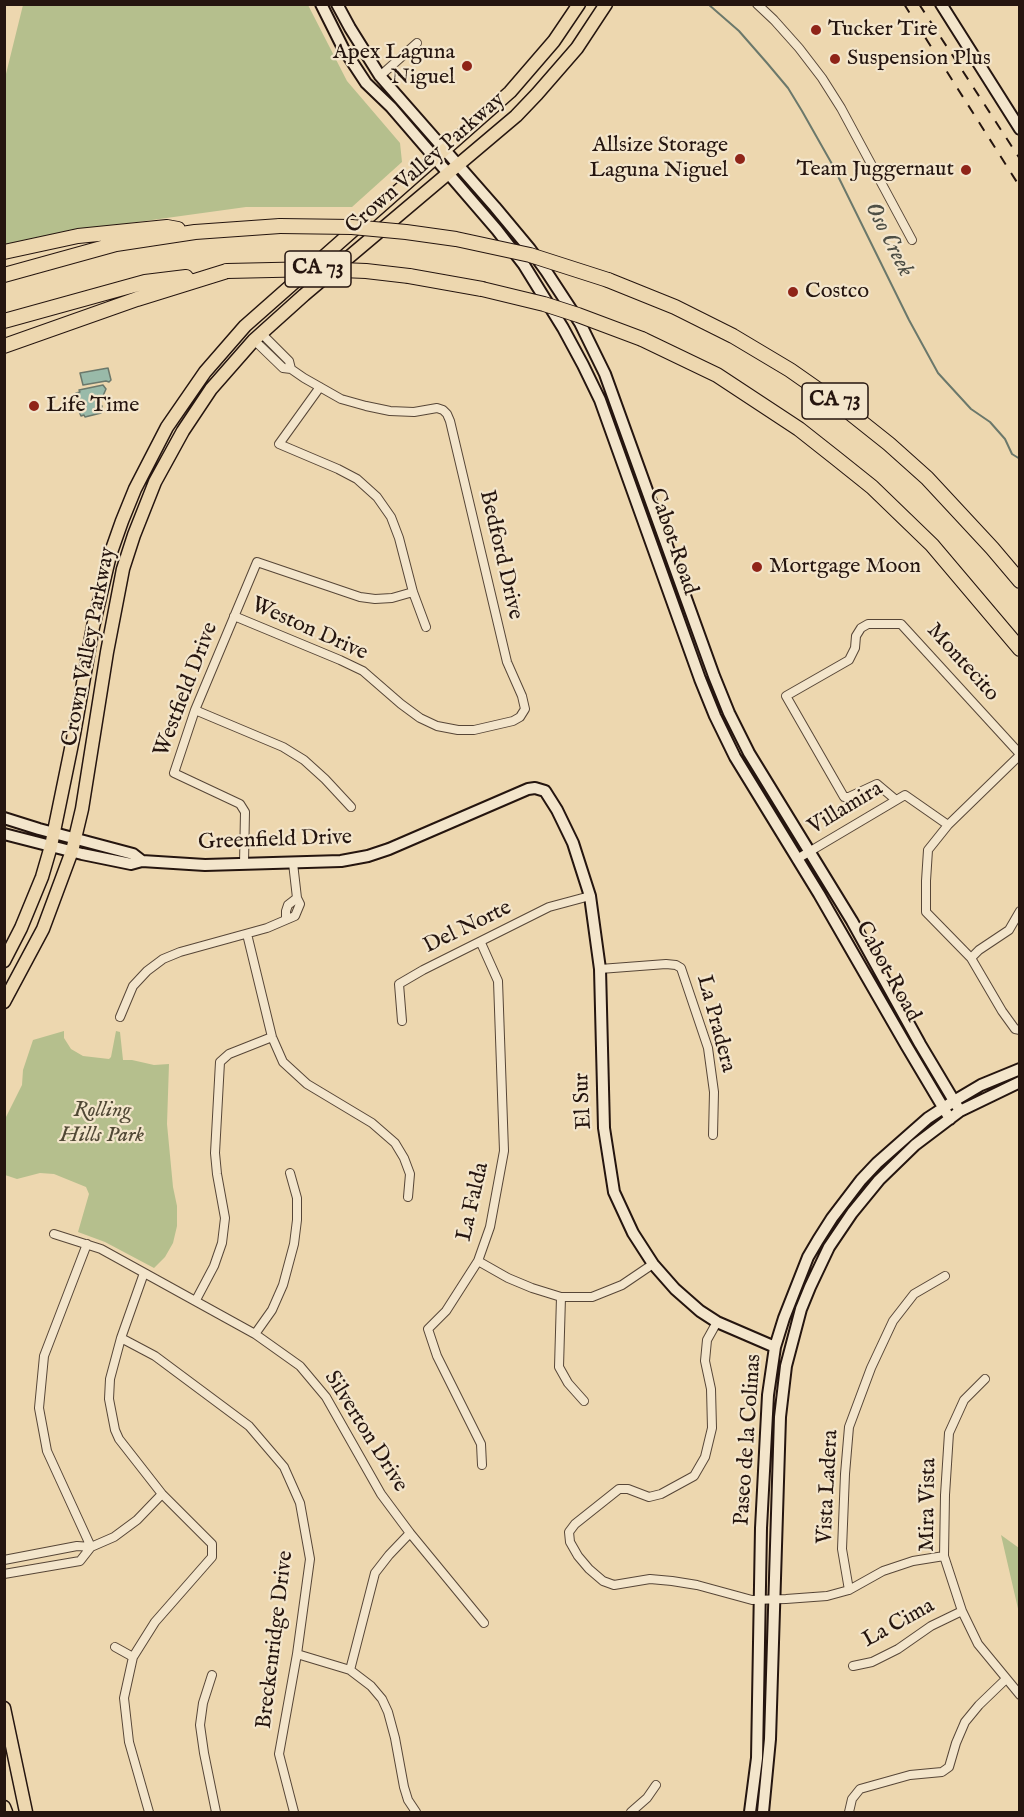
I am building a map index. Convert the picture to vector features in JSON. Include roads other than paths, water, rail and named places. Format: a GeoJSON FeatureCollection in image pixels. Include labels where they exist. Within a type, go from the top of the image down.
{"type":"FeatureCollection","features":[{"type":"Feature","properties":{"kind":"highway","name":"CA 73"},"geometry":{"type":"LineString","coordinates":[[195,232],[280,226],[352,227],[456,239],[530,255],[608,280],[675,307],[733,336],[790,370],[840,405],[927,478],[1020,581]]}},
{"type":"Feature","properties":{"kind":"highway"},"geometry":{"type":"LineString","coordinates":[[4,252],[78,236],[122,231],[167,227],[195,232]]}},
{"type":"Feature","properties":{"kind":"highway"},"geometry":{"type":"LineString","coordinates":[[4,275],[116,244],[195,232]]}},
{"type":"Feature","properties":{"kind":"highway","name":"CA 73"},"geometry":{"type":"LineString","coordinates":[[227,272],[317,269],[409,276],[482,289],[544,304],[642,339],[717,375],[799,429],[872,487],[932,545],[1020,650]]}},
{"type":"Feature","properties":{"kind":"highway"},"geometry":{"type":"LineString","coordinates":[[4,321],[145,282],[227,272]]}},
{"type":"Feature","properties":{"kind":"highway"},"geometry":{"type":"LineString","coordinates":[[4,346],[137,299],[227,272]]}},
{"type":"Feature","properties":{"kind":"main road","name":"Cabot Road"},"geometry":{"type":"LineString","coordinates":[[321,4],[343,48],[366,83],[440,154],[458,164],[537,258],[580,323],[605,374],[622,418],[729,713],[749,753],[852,921],[960,1111]]}},
{"type":"Feature","properties":{"kind":"main road","name":"Cabot Road"},"geometry":{"type":"LineString","coordinates":[[337,4],[380,76],[440,154],[448,173],[524,265],[583,365],[614,435],[715,716],[735,757],[850,946],[950,1119]]}},
{"type":"Feature","properties":{"kind":"main road","name":"Crown Valley Parkway"},"geometry":{"type":"LineString","coordinates":[[4,961],[21,928],[42,877],[52,839],[93,627],[110,555],[135,489],[167,427],[205,372],[245,326],[510,92],[554,41],[579,4]]}},
{"type":"Feature","properties":{"kind":"main road","name":"Crown Valley Parkway"},"geometry":{"type":"LineString","coordinates":[[4,1002],[43,929],[73,844],[82,809],[123,569],[154,482],[187,424],[211,389],[258,337],[304,295],[516,116],[577,48],[606,4]]}},
{"type":"Feature","properties":{"kind":"main road"},"geometry":{"type":"LineString","coordinates":[[941,4],[1020,129]]}},
{"type":"Feature","properties":{"kind":"main road","name":"Greenfield Drive"},"geometry":{"type":"LineString","coordinates":[[4,834],[52,839],[133,854],[142,861],[205,865],[341,861],[368,856],[528,789],[541,789]]}},
{"type":"Feature","properties":{"kind":"main road","name":"El Sur"},"geometry":{"type":"LineString","coordinates":[[541,789],[549,795],[573,843],[590,896],[600,969],[604,1128],[614,1192],[633,1233],[653,1264],[675,1289],[700,1311],[717,1322],[775,1347]]}},
{"type":"Feature","properties":{"kind":"main road","name":"Greenfield Drive"},"geometry":{"type":"LineString","coordinates":[[4,818],[52,839]]}},
{"type":"Feature","properties":{"kind":"main road","name":"Paseo de la Colinas"},"geometry":{"type":"LineString","coordinates":[[750,1812],[757,1758],[761,1528],[768,1395],[775,1347],[784,1318],[808,1257],[832,1218],[876,1163],[912,1131],[943,1108],[981,1085],[1020,1069]]}},
{"type":"Feature","properties":{"kind":"main road","name":"Paseo de la Colinas"},"geometry":{"type":"LineString","coordinates":[[763,1812],[770,1739],[780,1416],[786,1366],[797,1323],[810,1287],[829,1247],[852,1213],[896,1163],[960,1111],[1020,1082]]}},
{"type":"Feature","properties":{"kind":"main road"},"geometry":{"type":"LineString","coordinates":[[786,1366],[780,1362],[780,1356],[775,1347],[782,1341],[786,1331],[797,1323]]}},
{"type":"Feature","properties":{"kind":"main road"},"geometry":{"type":"LineString","coordinates":[[4,1708],[26,1812]]}},
{"type":"Feature","properties":{"kind":"main road"},"geometry":{"type":"LineString","coordinates":[[4,1807],[6,1812]]}},
{"type":"Feature","properties":{"kind":"street"},"geometry":{"type":"LineString","coordinates":[[757,4],[799,48],[822,78],[841,108],[912,240]]}},
{"type":"Feature","properties":{"kind":"street"},"geometry":{"type":"LineString","coordinates":[[380,76],[417,43]]}},
{"type":"Feature","properties":{"kind":"street"},"geometry":{"type":"LineString","coordinates":[[258,337],[283,368],[291,369],[320,387],[279,444],[357,479],[377,497],[391,517],[399,538],[413,592],[426,627]]}},
{"type":"Feature","properties":{"kind":"street","name":"Bedford Drive"},"geometry":{"type":"LineString","coordinates":[[320,387],[341,399],[390,411],[414,412],[437,408],[443,410],[450,421],[507,662],[522,696],[525,709]]}},
{"type":"Feature","properties":{"kind":"street","name":"Westfield Drive"},"geometry":{"type":"LineString","coordinates":[[244,863],[245,812],[240,804],[174,773],[195,710],[256,562],[360,597],[392,598],[413,592]]}},
{"type":"Feature","properties":{"kind":"street","name":"Weston Drive"},"geometry":{"type":"LineString","coordinates":[[234,616],[363,671],[401,704],[437,726],[474,730],[513,721],[520,717],[525,709]]}},
{"type":"Feature","properties":{"kind":"street","name":"Montecito"},"geometry":{"type":"LineString","coordinates":[[896,800],[877,784],[849,797],[844,796],[786,696],[849,660],[855,648],[856,636],[861,628],[868,624],[902,624],[1020,754]]}},
{"type":"Feature","properties":{"kind":"street"},"geometry":{"type":"LineString","coordinates":[[195,710],[283,747],[304,760],[351,807]]}},
{"type":"Feature","properties":{"kind":"street"},"geometry":{"type":"LineString","coordinates":[[1020,754],[948,825],[928,850],[926,881],[926,912],[971,958],[1002,1011],[1015,1029],[1020,1030]]}},
{"type":"Feature","properties":{"kind":"street","name":"Villamira"},"geometry":{"type":"LineString","coordinates":[[797,859],[905,795],[948,825]]}},
{"type":"Feature","properties":{"kind":"street"},"geometry":{"type":"LineString","coordinates":[[120,1017],[133,986],[163,959],[180,952],[267,928],[295,916],[300,904],[292,863]]}},
{"type":"Feature","properties":{"kind":"street","name":"Del Norte"},"geometry":{"type":"LineString","coordinates":[[402,1021],[399,984],[549,907],[590,896]]}},
{"type":"Feature","properties":{"kind":"street"},"geometry":{"type":"LineString","coordinates":[[971,958],[1009,930],[1020,911]]}},
{"type":"Feature","properties":{"kind":"street"},"geometry":{"type":"LineString","coordinates":[[248,934],[272,1037],[284,1062],[307,1084],[372,1123],[395,1143],[410,1174],[408,1197]]}},
{"type":"Feature","properties":{"kind":"street","name":"La Falda"},"geometry":{"type":"LineString","coordinates":[[481,943],[498,981],[504,1151],[490,1227],[478,1261],[446,1311],[428,1329],[437,1356],[481,1444],[482,1465]]}},
{"type":"Feature","properties":{"kind":"street","name":"La Pradera"},"geometry":{"type":"LineString","coordinates":[[600,969],[666,964],[681,968],[709,1058],[714,1092],[713,1135]]}},
{"type":"Feature","properties":{"kind":"street"},"geometry":{"type":"LineString","coordinates":[[196,1300],[214,1266],[222,1243],[225,1218],[217,1174],[216,1153],[220,1062],[229,1054],[272,1037]]}},
{"type":"Feature","properties":{"kind":"street"},"geometry":{"type":"LineString","coordinates":[[255,1334],[272,1310],[283,1285],[294,1245],[297,1198],[290,1173]]}},
{"type":"Feature","properties":{"kind":"street","name":"Silverton Drive"},"geometry":{"type":"LineString","coordinates":[[54,1234],[101,1249],[255,1334],[300,1366],[326,1397],[381,1494],[484,1623]]}},
{"type":"Feature","properties":{"kind":"street"},"geometry":{"type":"LineString","coordinates":[[87,1244],[44,1356],[39,1408],[47,1451],[91,1547]]}},
{"type":"Feature","properties":{"kind":"street"},"geometry":{"type":"LineString","coordinates":[[478,1261],[508,1278],[561,1297],[592,1297],[622,1285],[653,1264]]}},
{"type":"Feature","properties":{"kind":"street"},"geometry":{"type":"LineString","coordinates":[[144,1273],[110,1379],[109,1399],[115,1430],[119,1439],[162,1494],[212,1544],[212,1557],[155,1622],[133,1657],[124,1698],[129,1742],[149,1812]]}},
{"type":"Feature","properties":{"kind":"street","name":"Vista Ladera"},"geometry":{"type":"LineString","coordinates":[[849,1590],[842,1549],[844,1474],[849,1427],[871,1368],[893,1321],[914,1294],[945,1276]]}},
{"type":"Feature","properties":{"kind":"street"},"geometry":{"type":"LineString","coordinates":[[561,1297],[559,1367],[568,1383],[584,1401]]}},
{"type":"Feature","properties":{"kind":"street"},"geometry":{"type":"LineString","coordinates":[[717,1322],[707,1340],[705,1361],[711,1389],[712,1428],[705,1457],[694,1476],[661,1494],[649,1497],[628,1489],[619,1489],[575,1524],[569,1536],[578,1556],[589,1569],[603,1581],[614,1584],[650,1579],[672,1581],[760,1600],[827,1596],[849,1590],[883,1571],[903,1564],[944,1556]]}},
{"type":"Feature","properties":{"kind":"street","name":"Breckenridge Drive"},"geometry":{"type":"LineString","coordinates":[[122,1338],[155,1356],[249,1426],[284,1467],[300,1503],[310,1559],[297,1654],[279,1754],[294,1812]]}},
{"type":"Feature","properties":{"kind":"street","name":"Mira Vista"},"geometry":{"type":"LineString","coordinates":[[985,1378],[964,1400],[949,1433],[944,1556],[962,1611],[978,1644],[1020,1695]]}},
{"type":"Feature","properties":{"kind":"street"},"geometry":{"type":"LineString","coordinates":[[4,1574],[80,1561],[91,1547],[114,1536],[137,1520],[162,1494]]}},
{"type":"Feature","properties":{"kind":"street"},"geometry":{"type":"LineString","coordinates":[[350,1670],[375,1573],[410,1533]]}},
{"type":"Feature","properties":{"kind":"street"},"geometry":{"type":"LineString","coordinates":[[4,1560],[77,1546],[91,1547]]}},
{"type":"Feature","properties":{"kind":"street"},"geometry":{"type":"LineString","coordinates":[[51,1551],[54,1566]]}},
{"type":"Feature","properties":{"kind":"street","name":"La Cima"},"geometry":{"type":"LineString","coordinates":[[853,1666],[872,1662],[898,1649],[931,1626],[962,1611]]}},
{"type":"Feature","properties":{"kind":"street"},"geometry":{"type":"LineString","coordinates":[[115,1647],[133,1657]]}},
{"type":"Feature","properties":{"kind":"street"},"geometry":{"type":"LineString","coordinates":[[297,1654],[350,1670],[371,1686],[382,1699],[395,1738],[404,1787],[408,1800],[416,1812]]}},
{"type":"Feature","properties":{"kind":"street"},"geometry":{"type":"LineString","coordinates":[[212,1676],[203,1703],[200,1725],[216,1812]]}},
{"type":"Feature","properties":{"kind":"street"},"geometry":{"type":"LineString","coordinates":[[849,1812],[852,1799],[860,1789],[910,1775],[942,1772],[949,1767],[965,1722],[1006,1679]]}},
{"type":"Feature","properties":{"kind":"street"},"geometry":{"type":"LineString","coordinates":[[631,1812],[656,1785]]}},
{"type":"Feature","properties":{"kind":"waterway","name":"Oso Creek"},"geometry":{"type":"LineString","coordinates":[[708,4],[739,31],[788,88],[832,164],[909,320],[938,373],[971,409],[990,422],[1005,439],[1012,454],[1020,459]]}},
{"type":"Feature","properties":{"kind":"railway"},"geometry":{"type":"LineString","coordinates":[[904,4],[1020,187]]}},
{"type":"Feature","properties":{"kind":"railway"},"geometry":{"type":"LineString","coordinates":[[919,4],[1020,159]]}},
{"type":"Feature","properties":{"kind":"place","name":"Tucker Tire"},"geometry":{"type":"Point","coordinates":[816,30]}},
{"type":"Feature","properties":{"kind":"place","name":"Suspension Plus"},"geometry":{"type":"Point","coordinates":[835,59]}},
{"type":"Feature","properties":{"kind":"place","name":"Apex Laguna Niguel"},"geometry":{"type":"Point","coordinates":[467,66]}},
{"type":"Feature","properties":{"kind":"place","name":"Allsize Storage Laguna Niguel"},"geometry":{"type":"Point","coordinates":[740,159]}},
{"type":"Feature","properties":{"kind":"place","name":"Team Juggernaut"},"geometry":{"type":"Point","coordinates":[966,170]}},
{"type":"Feature","properties":{"kind":"place","name":"Costco"},"geometry":{"type":"Point","coordinates":[793,292]}},
{"type":"Feature","properties":{"kind":"place","name":"Life Time"},"geometry":{"type":"Point","coordinates":[34,406]}},
{"type":"Feature","properties":{"kind":"place","name":"Mortgage Moon"},"geometry":{"type":"Point","coordinates":[757,567]}},
{"type":"Feature","properties":{"kind":"park label","name":"Rolling Hills Park"},"geometry":{"type":"Point","coordinates":[102,1124]}}]}
